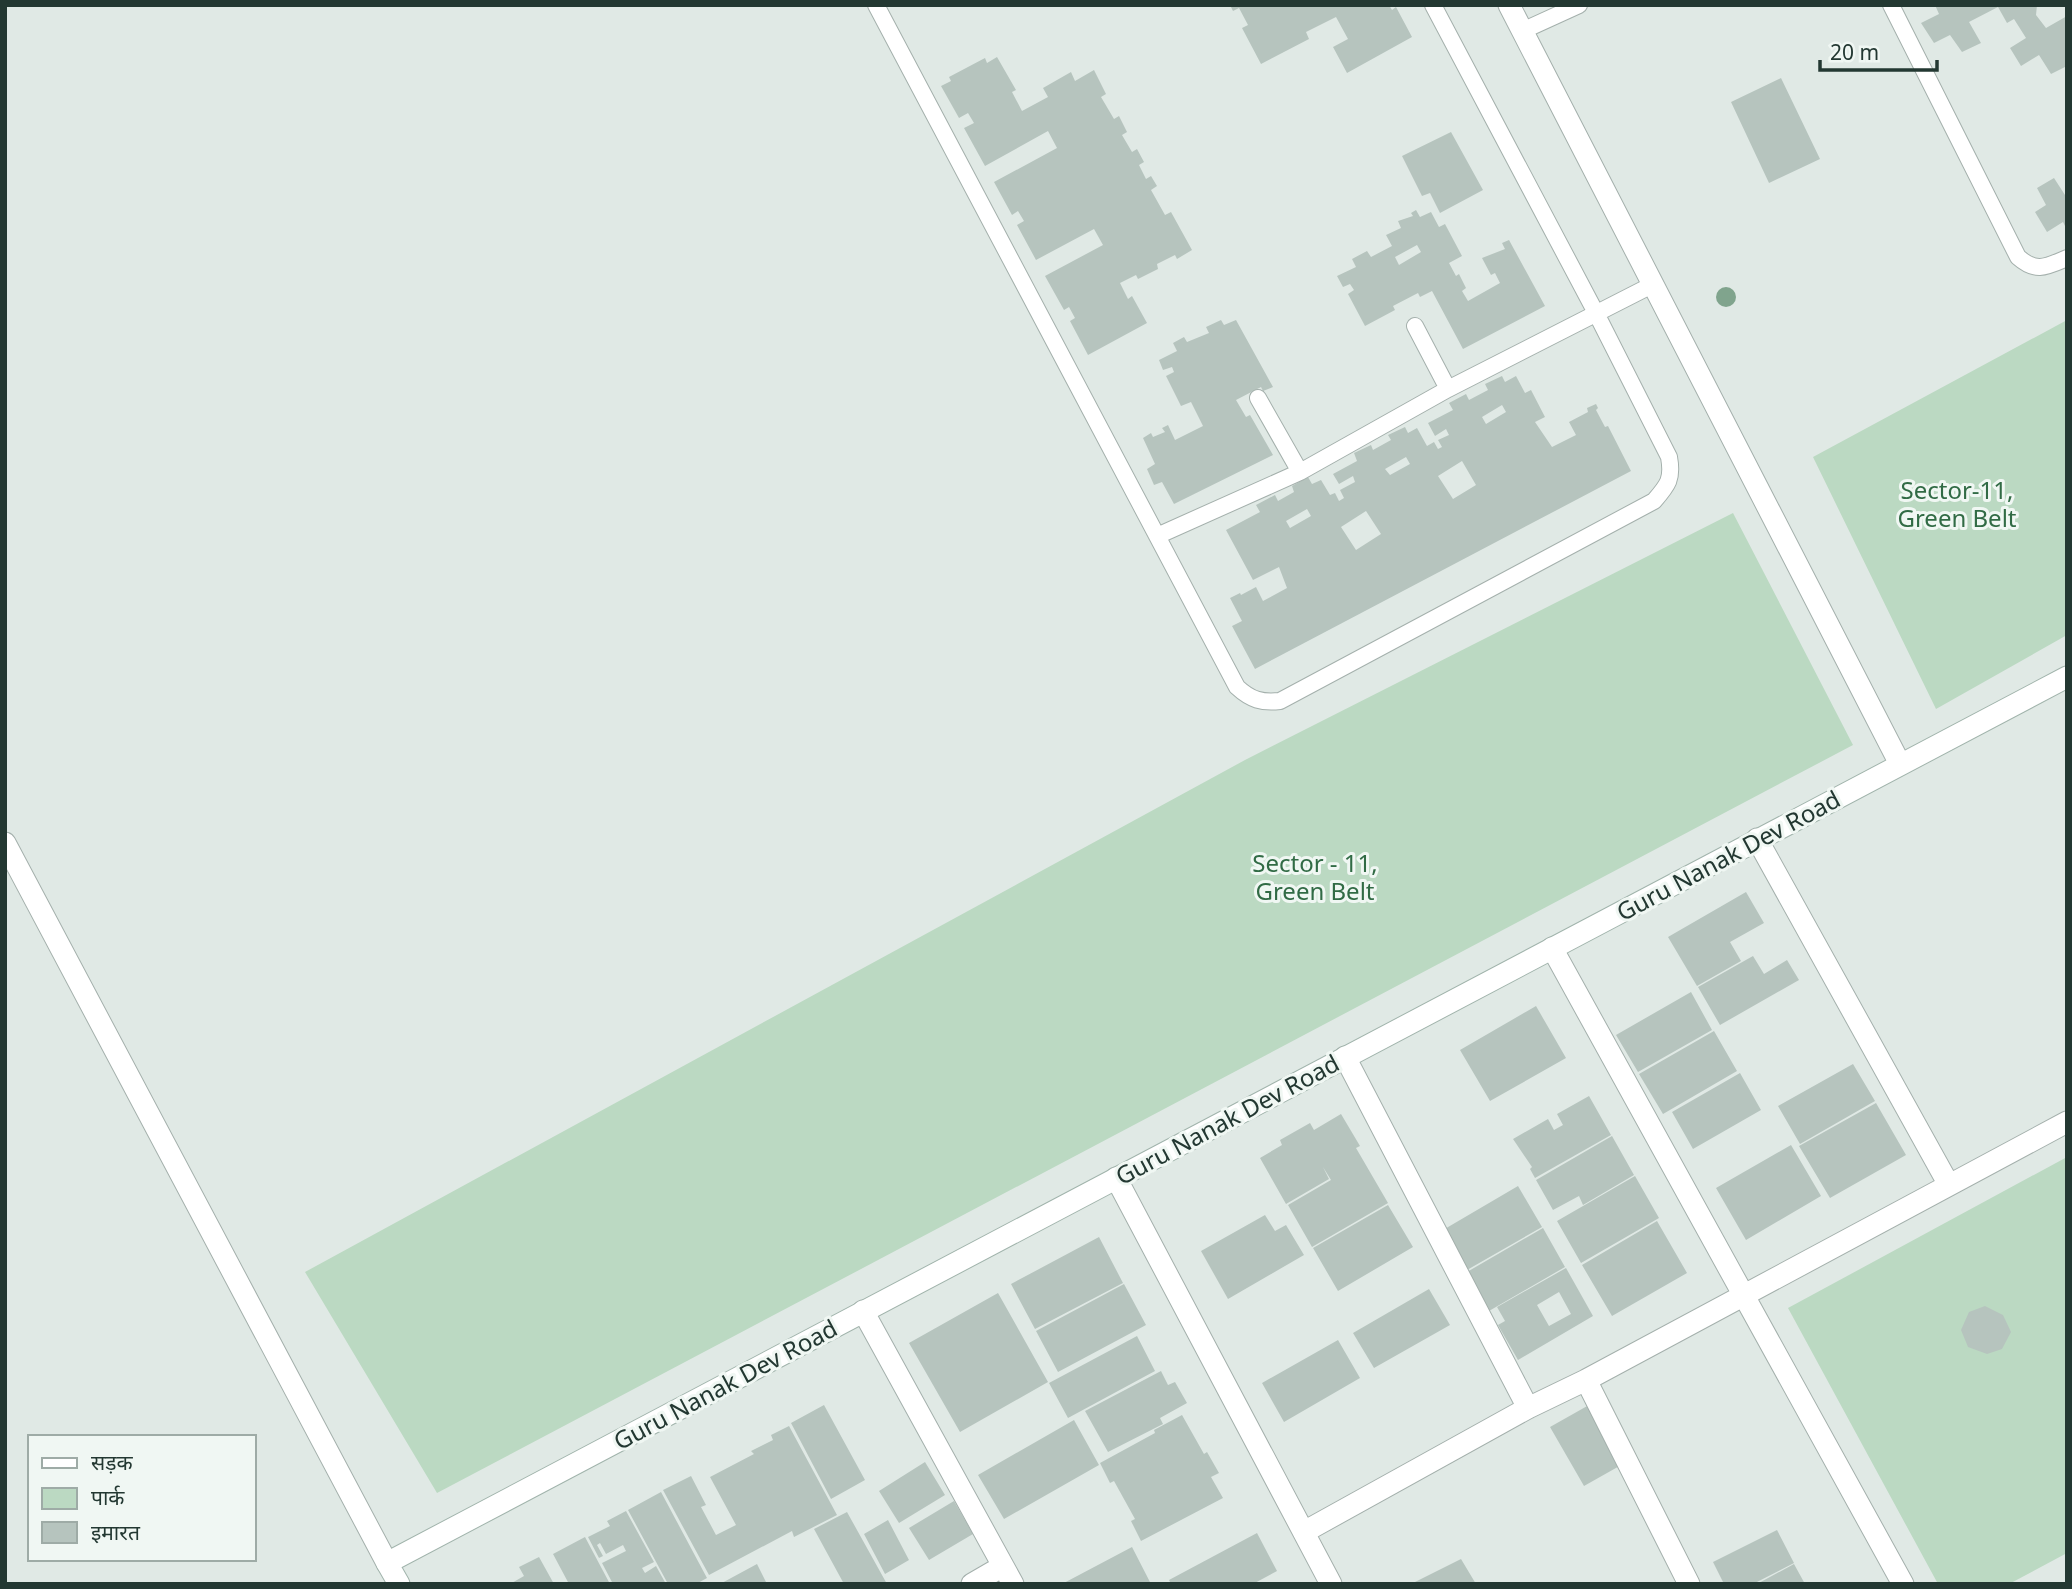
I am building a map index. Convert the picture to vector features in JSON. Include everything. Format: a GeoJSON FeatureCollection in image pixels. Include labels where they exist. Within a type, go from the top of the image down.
{"type":"FeatureCollection","features":[{"type":"Feature","properties":{"kind":"street"},"geometry":{"type":"LineString","coordinates":[[1508,5],[1900,764]]}},
{"type":"Feature","properties":{"kind":"street","name":"Guru Nanak Dev Road"},"geometry":{"type":"LineString","coordinates":[[387,1563],[1900,764],[2065,684]]}},
{"type":"Feature","properties":{"kind":"street"},"geometry":{"type":"LineString","coordinates":[[1757,839],[1949,1185]]}},
{"type":"Feature","properties":{"kind":"street"},"geometry":{"type":"LineString","coordinates":[[5,844],[398,1584]]}},
{"type":"Feature","properties":{"kind":"street"},"geometry":{"type":"LineString","coordinates":[[1552,948],[1903,1584]]}},
{"type":"Feature","properties":{"kind":"street"},"geometry":{"type":"LineString","coordinates":[[1345,1057],[1528,1408]]}},
{"type":"Feature","properties":{"kind":"street"},"geometry":{"type":"LineString","coordinates":[[1304,1532],[1528,1408],[1586,1380],[2067,1122]]}},
{"type":"Feature","properties":{"kind":"street"},"geometry":{"type":"LineString","coordinates":[[1116,1178],[1331,1584]]}},
{"type":"Feature","properties":{"kind":"street"},"geometry":{"type":"LineString","coordinates":[[863,1311],[1008,1575],[972,1584]]}},
{"type":"Feature","properties":{"kind":"street"},"geometry":{"type":"LineString","coordinates":[[1586,1380],[1689,1584]]}},
{"type":"Feature","properties":{"kind":"lane"},"geometry":{"type":"LineString","coordinates":[[876,5],[1237,687],[1248,697],[1265,702],[1280,701],[1654,501],[1665,489],[1672,473],[1669,457],[1596,313],[1433,5]]}},
{"type":"Feature","properties":{"kind":"lane"},"geometry":{"type":"LineString","coordinates":[[1522,32],[1578,5]]}},
{"type":"Feature","properties":{"kind":"lane"},"geometry":{"type":"LineString","coordinates":[[1891,5],[2018,257],[2027,266],[2040,268],[2067,258]]}},
{"type":"Feature","properties":{"kind":"lane"},"geometry":{"type":"LineString","coordinates":[[1157,536],[1300,472],[1448,389],[1653,285]]}},
{"type":"Feature","properties":{"kind":"lane"},"geometry":{"type":"LineString","coordinates":[[1415,326],[1448,389]]}},
{"type":"Feature","properties":{"kind":"lane"},"geometry":{"type":"LineString","coordinates":[[1258,398],[1300,472]]}},
{"type":"Feature","properties":{"kind":"green space","name":"Sector-11, Green Belt"},"geometry":{"type":"Polygon","coordinates":[[[2067,320],[2067,635],[1936,709],[1813,457],[2067,320]]]}},
{"type":"Feature","properties":{"kind":"green space","name":"Sector - 11, Green Belt"},"geometry":{"type":"Polygon","coordinates":[[[1733,513],[1853,745],[437,1493],[305,1272],[1245,760],[1733,513]]]}},
{"type":"Feature","properties":{"kind":"green space"},"geometry":{"type":"Polygon","coordinates":[[[2067,1157],[2067,1553],[2009,1584],[1938,1584],[1788,1308],[2067,1157]]]}},
{"type":"Feature","properties":{"kind":"building"},"geometry":{"type":"Polygon","coordinates":[[[1230,5],[1389,5],[1392,10],[1396,7],[1412,37],[1347,73],[1333,47],[1348,39],[1336,17],[1306,32],[1309,39],[1261,64],[1242,28],[1248,25],[1239,8],[1233,11],[1230,5]]]}},
{"type":"Feature","properties":{"kind":"building"},"geometry":{"type":"Polygon","coordinates":[[[1935,5],[2037,5],[2036,15],[2046,28],[2067,16],[2067,66],[2051,74],[2039,55],[2021,66],[2010,48],[2026,38],[2014,19],[2007,23],[1998,7],[1969,22],[1981,43],[1962,52],[1950,35],[1934,43],[1921,23],[1939,14],[1935,5]]]}},
{"type":"Feature","properties":{"kind":"building"},"geometry":{"type":"Polygon","coordinates":[[[997,57],[1016,90],[1012,92],[1022,111],[1048,97],[1043,88],[1071,72],[1075,81],[1094,70],[1106,94],[1101,97],[1114,119],[1119,116],[1127,132],[1122,135],[1132,152],[1137,149],[1144,162],[1139,165],[1146,179],[1151,176],[1157,186],[1151,190],[1165,215],[1171,212],[1192,250],[1177,259],[1175,255],[1157,264],[1158,269],[1138,279],[1136,275],[1120,283],[1128,299],[1132,296],[1147,323],[1088,355],[1070,321],[1075,318],[1069,307],[1064,310],[1045,276],[1103,245],[1094,229],[1036,260],[1017,225],[1024,221],[1018,211],[1012,215],[994,182],[1057,148],[1048,131],[985,166],[964,128],[974,123],[968,113],[959,118],[941,86],[951,81],[949,77],[985,58],[987,63],[997,57]]]}},
{"type":"Feature","properties":{"kind":"building"},"geometry":{"type":"Polygon","coordinates":[[[1781,78],[1820,159],[1769,183],[1731,102],[1781,78]]]}},
{"type":"Feature","properties":{"kind":"building"},"geometry":{"type":"Polygon","coordinates":[[[1451,132],[1483,190],[1440,213],[1430,193],[1422,196],[1402,156],[1451,132]]]}},
{"type":"Feature","properties":{"kind":"building"},"geometry":{"type":"Polygon","coordinates":[[[2054,178],[2065,195],[2067,194],[2067,230],[2063,222],[2047,232],[2035,212],[2046,205],[2037,188],[2054,178]]]}},
{"type":"Feature","properties":{"kind":"building"},"geometry":{"type":"Polygon","coordinates":[[[1416,210],[1420,217],[1431,212],[1439,227],[1445,224],[1462,256],[1449,263],[1466,288],[1462,291],[1468,301],[1500,283],[1495,273],[1491,275],[1482,258],[1505,249],[1502,243],[1509,240],[1545,306],[1463,349],[1432,291],[1420,297],[1418,293],[1393,306],[1395,310],[1365,326],[1348,294],[1354,290],[1350,284],[1343,287],[1337,276],[1356,267],[1352,259],[1367,251],[1371,257],[1392,246],[1386,235],[1401,228],[1398,221],[1413,216],[1411,213],[1416,210]],[[1417,245],[1395,257],[1399,265],[1421,252],[1417,245]]]}},
{"type":"Feature","properties":{"kind":"building"},"geometry":{"type":"Polygon","coordinates":[[[1221,320],[1224,325],[1236,320],[1273,387],[1263,391],[1261,387],[1236,400],[1246,417],[1250,415],[1273,455],[1174,504],[1162,482],[1154,485],[1147,469],[1155,464],[1143,438],[1151,433],[1153,437],[1165,432],[1162,428],[1168,425],[1175,440],[1203,426],[1191,402],[1181,406],[1166,376],[1174,372],[1172,367],[1163,370],[1159,360],[1177,351],[1173,343],[1184,337],[1187,342],[1209,333],[1206,327],[1221,320]]]}},
{"type":"Feature","properties":{"kind":"building"},"geometry":{"type":"Polygon","coordinates":[[[1502,376],[1505,382],[1516,376],[1525,393],[1531,390],[1545,417],[1535,422],[1552,447],[1576,435],[1569,422],[1588,412],[1587,408],[1596,404],[1596,410],[1605,427],[1608,426],[1631,471],[1255,669],[1232,626],[1242,621],[1230,598],[1256,587],[1263,601],[1287,588],[1279,567],[1253,580],[1226,530],[1260,512],[1256,505],[1275,495],[1278,501],[1294,492],[1292,486],[1308,477],[1312,484],[1321,480],[1330,495],[1335,493],[1339,501],[1344,498],[1340,490],[1355,482],[1353,476],[1339,484],[1333,474],[1357,461],[1354,453],[1371,445],[1373,450],[1391,440],[1388,435],[1405,427],[1408,433],[1417,428],[1427,446],[1434,442],[1438,449],[1442,447],[1438,440],[1449,435],[1446,429],[1435,436],[1428,423],[1453,410],[1449,403],[1466,394],[1469,400],[1488,390],[1485,384],[1502,376]],[[1502,405],[1482,417],[1486,424],[1506,412],[1502,405]],[[1406,457],[1385,469],[1390,475],[1410,464],[1406,457]],[[1462,461],[1438,476],[1453,499],[1476,485],[1462,461]],[[1307,509],[1286,521],[1290,528],[1311,516],[1307,509]],[[1366,511],[1341,527],[1356,550],[1381,534],[1366,511]]]}},
{"type":"Feature","properties":{"kind":"building"},"geometry":{"type":"Polygon","coordinates":[[[1746,892],[1764,923],[1730,942],[1741,961],[1697,986],[1668,937],[1746,892]]]}},
{"type":"Feature","properties":{"kind":"building"},"geometry":{"type":"Polygon","coordinates":[[[1753,956],[1764,974],[1787,960],[1799,980],[1720,1025],[1698,987],[1753,956]]]}},
{"type":"Feature","properties":{"kind":"building"},"geometry":{"type":"Polygon","coordinates":[[[1691,992],[1712,1030],[1638,1072],[1616,1035],[1691,992]]]}},
{"type":"Feature","properties":{"kind":"building"},"geometry":{"type":"Polygon","coordinates":[[[1536,1006],[1566,1058],[1490,1101],[1460,1050],[1536,1006]]]}},
{"type":"Feature","properties":{"kind":"building"},"geometry":{"type":"Polygon","coordinates":[[[1714,1031],[1737,1071],[1663,1114],[1639,1074],[1714,1031]]]}},
{"type":"Feature","properties":{"kind":"building"},"geometry":{"type":"Polygon","coordinates":[[[1853,1064],[1875,1101],[1800,1144],[1778,1106],[1853,1064]]]}},
{"type":"Feature","properties":{"kind":"building"},"geometry":{"type":"Polygon","coordinates":[[[1740,1073],[1761,1110],[1693,1149],[1672,1112],[1740,1073]]]}},
{"type":"Feature","properties":{"kind":"building"},"geometry":{"type":"Polygon","coordinates":[[[1589,1096],[1611,1135],[1535,1178],[1530,1169],[1532,1167],[1513,1139],[1548,1119],[1554,1130],[1563,1125],[1557,1114],[1589,1096]]]}},
{"type":"Feature","properties":{"kind":"building"},"geometry":{"type":"Polygon","coordinates":[[[1876,1103],[1906,1155],[1830,1198],[1799,1146],[1876,1103]]]}},
{"type":"Feature","properties":{"kind":"building"},"geometry":{"type":"Polygon","coordinates":[[[1341,1114],[1360,1146],[1356,1148],[1388,1203],[1312,1247],[1288,1205],[1331,1180],[1323,1167],[1329,1179],[1286,1204],[1260,1158],[1282,1145],[1280,1140],[1310,1123],[1314,1130],[1341,1114]]]}},
{"type":"Feature","properties":{"kind":"building"},"geometry":{"type":"Polygon","coordinates":[[[1612,1136],[1634,1175],[1583,1205],[1579,1196],[1553,1210],[1536,1180],[1612,1136]]]}},
{"type":"Feature","properties":{"kind":"building"},"geometry":{"type":"Polygon","coordinates":[[[1791,1145],[1821,1196],[1746,1240],[1716,1188],[1791,1145]]]}},
{"type":"Feature","properties":{"kind":"building"},"geometry":{"type":"Polygon","coordinates":[[[1635,1176],[1659,1218],[1581,1263],[1557,1221],[1635,1176]]]}},
{"type":"Feature","properties":{"kind":"building"},"geometry":{"type":"Polygon","coordinates":[[[1518,1186],[1542,1227],[1467,1270],[1443,1230],[1518,1186]]]}},
{"type":"Feature","properties":{"kind":"building"},"geometry":{"type":"Polygon","coordinates":[[[1388,1205],[1413,1247],[1338,1291],[1313,1248],[1388,1205]]]}},
{"type":"Feature","properties":{"kind":"building"},"geometry":{"type":"Polygon","coordinates":[[[1265,1215],[1275,1231],[1286,1225],[1304,1255],[1228,1299],[1201,1251],[1265,1215]]]}},
{"type":"Feature","properties":{"kind":"building"},"geometry":{"type":"Polygon","coordinates":[[[1657,1221],[1687,1273],[1612,1316],[1582,1265],[1657,1221]]]}},
{"type":"Feature","properties":{"kind":"building"},"geometry":{"type":"Polygon","coordinates":[[[1543,1228],[1565,1267],[1489,1311],[1467,1272],[1543,1228]]]}},
{"type":"Feature","properties":{"kind":"building"},"geometry":{"type":"Polygon","coordinates":[[[1099,1237],[1123,1283],[1035,1329],[1011,1284],[1099,1237]]]}},
{"type":"Feature","properties":{"kind":"building"},"geometry":{"type":"Polygon","coordinates":[[[1566,1268],[1593,1316],[1518,1360],[1498,1325],[1505,1321],[1497,1307],[1566,1268]],[[1559,1292],[1537,1305],[1549,1326],[1571,1314],[1559,1292]]]}},
{"type":"Feature","properties":{"kind":"building"},"geometry":{"type":"Polygon","coordinates":[[[1124,1284],[1146,1325],[1058,1372],[1036,1331],[1124,1284]]]}},
{"type":"Feature","properties":{"kind":"building"},"geometry":{"type":"Polygon","coordinates":[[[1429,1289],[1450,1325],[1374,1368],[1353,1333],[1429,1289]]]}},
{"type":"Feature","properties":{"kind":"building"},"geometry":{"type":"Polygon","coordinates":[[[998,1293],[1048,1382],[960,1432],[909,1343],[998,1293]]]}},
{"type":"Feature","properties":{"kind":"building"},"geometry":{"type":"Polygon","coordinates":[[[1985,1306],[2003,1315],[2011,1332],[2002,1349],[1987,1354],[1968,1347],[1961,1330],[1969,1312],[1985,1306]]]}},
{"type":"Feature","properties":{"kind":"building"},"geometry":{"type":"Polygon","coordinates":[[[1137,1336],[1155,1371],[1068,1418],[1049,1383],[1137,1336]]]}},
{"type":"Feature","properties":{"kind":"building"},"geometry":{"type":"Polygon","coordinates":[[[1338,1340],[1360,1378],[1284,1422],[1262,1383],[1338,1340]]]}},
{"type":"Feature","properties":{"kind":"building"},"geometry":{"type":"Polygon","coordinates":[[[1161,1371],[1168,1385],[1175,1382],[1187,1403],[1160,1418],[1163,1424],[1108,1452],[1085,1411],[1161,1371]]]}},
{"type":"Feature","properties":{"kind":"building"},"geometry":{"type":"Polygon","coordinates":[[[824,1405],[865,1480],[831,1499],[791,1423],[824,1405]]]}},
{"type":"Feature","properties":{"kind":"building"},"geometry":{"type":"Polygon","coordinates":[[[1589,1405],[1623,1464],[1584,1486],[1550,1427],[1589,1405]]]}},
{"type":"Feature","properties":{"kind":"building"},"geometry":{"type":"Polygon","coordinates":[[[1182,1415],[1204,1454],[1207,1452],[1219,1473],[1211,1477],[1223,1498],[1141,1541],[1131,1521],[1135,1519],[1114,1481],[1110,1483],[1100,1463],[1182,1415]]]}},
{"type":"Feature","properties":{"kind":"building"},"geometry":{"type":"Polygon","coordinates":[[[1074,1420],[1099,1465],[1004,1519],[978,1475],[1074,1420]]]}},
{"type":"Feature","properties":{"kind":"building"},"geometry":{"type":"Polygon","coordinates":[[[789,1426],[837,1515],[794,1537],[792,1531],[709,1575],[663,1490],[691,1476],[706,1505],[701,1507],[716,1535],[736,1525],[710,1477],[754,1454],[751,1451],[773,1440],[771,1435],[789,1426]]]}},
{"type":"Feature","properties":{"kind":"building"},"geometry":{"type":"Polygon","coordinates":[[[925,1462],[945,1495],[899,1523],[879,1491],[925,1462]]]}},
{"type":"Feature","properties":{"kind":"building"},"geometry":{"type":"Polygon","coordinates":[[[661,1492],[707,1578],[696,1584],[668,1584],[628,1510],[661,1492]]]}},
{"type":"Feature","properties":{"kind":"building"},"geometry":{"type":"Polygon","coordinates":[[[954,1501],[973,1534],[929,1560],[909,1528],[954,1501]]]}},
{"type":"Feature","properties":{"kind":"building"},"geometry":{"type":"Polygon","coordinates":[[[626,1511],[654,1562],[642,1568],[645,1573],[656,1566],[666,1584],[613,1584],[602,1563],[626,1551],[623,1545],[606,1554],[600,1543],[597,1545],[603,1556],[599,1558],[588,1537],[610,1526],[607,1521],[626,1511]]]}},
{"type":"Feature","properties":{"kind":"building"},"geometry":{"type":"Polygon","coordinates":[[[847,1512],[887,1584],[844,1584],[814,1529],[847,1512]]]}},
{"type":"Feature","properties":{"kind":"building"},"geometry":{"type":"Polygon","coordinates":[[[888,1520],[909,1560],[885,1574],[864,1534],[888,1520]]]}},
{"type":"Feature","properties":{"kind":"building"},"geometry":{"type":"Polygon","coordinates":[[[1777,1530],[1794,1563],[1753,1584],[1724,1584],[1713,1562],[1777,1530]]]}},
{"type":"Feature","properties":{"kind":"building"},"geometry":{"type":"Polygon","coordinates":[[[1257,1533],[1277,1571],[1253,1584],[1171,1584],[1169,1580],[1257,1533]]]}},
{"type":"Feature","properties":{"kind":"building"},"geometry":{"type":"Polygon","coordinates":[[[585,1537],[610,1584],[569,1584],[553,1554],[585,1537]]]}},
{"type":"Feature","properties":{"kind":"building"},"geometry":{"type":"Polygon","coordinates":[[[1132,1547],[1151,1584],[1062,1584],[1132,1547]]]}},
{"type":"Feature","properties":{"kind":"building"},"geometry":{"type":"Polygon","coordinates":[[[539,1557],[554,1584],[510,1584],[524,1576],[519,1567],[539,1557]]]}},
{"type":"Feature","properties":{"kind":"building"},"geometry":{"type":"Polygon","coordinates":[[[1461,1559],[1476,1584],[1411,1584],[1461,1559]]]}},
{"type":"Feature","properties":{"kind":"building"},"geometry":{"type":"Polygon","coordinates":[[[757,1564],[767,1584],[720,1584],[757,1564]]]}},
{"type":"Feature","properties":{"kind":"building"},"geometry":{"type":"Polygon","coordinates":[[[1794,1564],[1805,1584],[1757,1584],[1794,1564]]]}}]}
